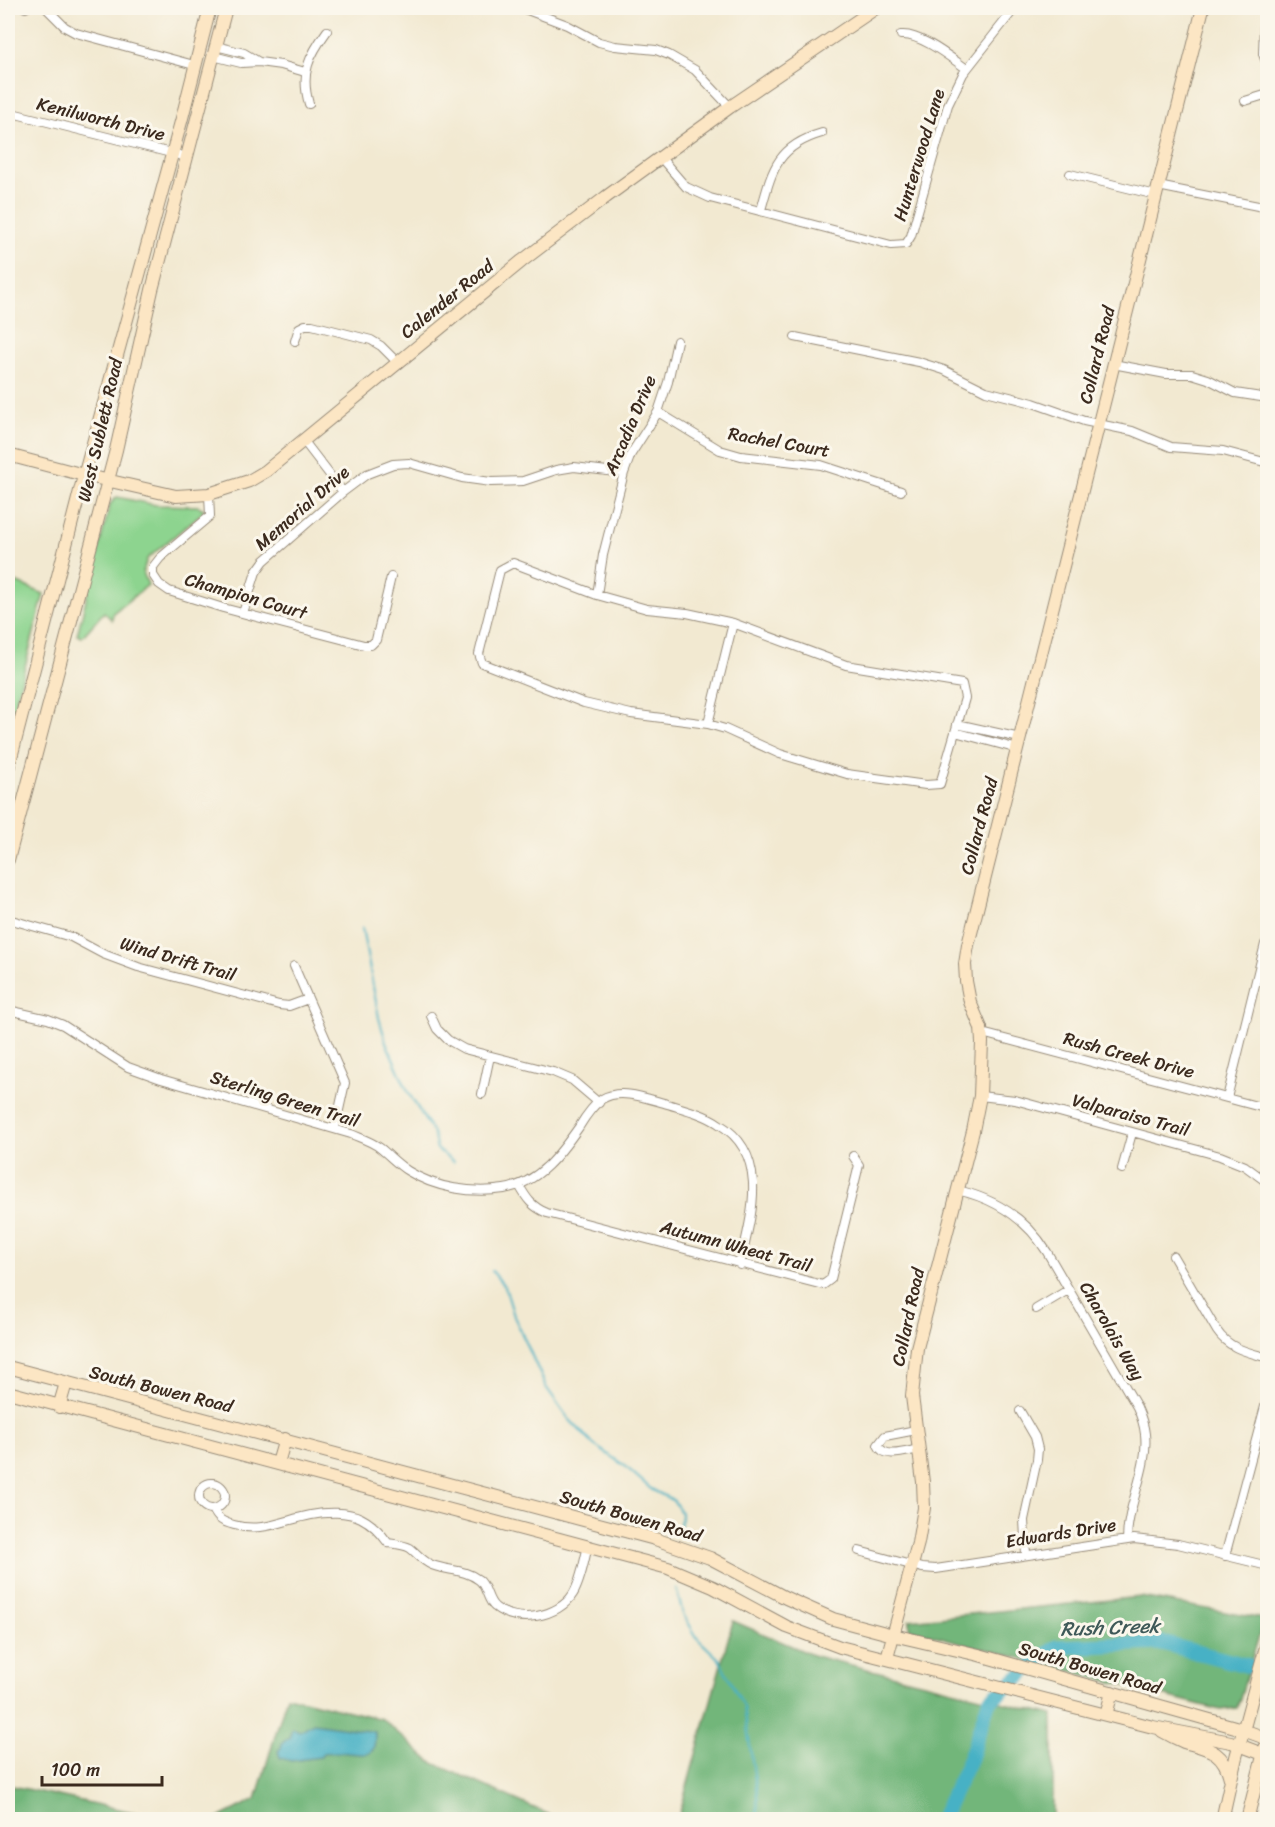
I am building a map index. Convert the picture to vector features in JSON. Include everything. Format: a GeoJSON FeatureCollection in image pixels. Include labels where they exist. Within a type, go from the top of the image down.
{"type":"FeatureCollection","features":[{"type":"Feature","properties":{"kind":"main road","name":"West Sublett Road"},"geometry":{"type":"LineString","coordinates":[[8,769],[84,475],[210,8]]}},
{"type":"Feature","properties":{"kind":"main road","name":"West Sublett Road"},"geometry":{"type":"LineString","coordinates":[[8,860],[226,8]]}},
{"type":"Feature","properties":{"kind":"main road","name":"Collard Road"},"geometry":{"type":"LineString","coordinates":[[887,1658],[921,1531],[924,1508],[912,1396],[917,1348],[980,1096],[982,1033],[968,995],[965,964],[970,934],[1203,8]]}},
{"type":"Feature","properties":{"kind":"main road","name":"Calender Road"},"geometry":{"type":"LineString","coordinates":[[8,455],[176,496],[209,494],[249,481],[266,471],[522,261],[606,197],[867,10]]}},
{"type":"Feature","properties":{"kind":"main road","name":"South Bowen Road"},"geometry":{"type":"LineString","coordinates":[[8,1367],[285,1439],[675,1545],[725,1565],[818,1613],[850,1624],[979,1655],[1093,1686],[1267,1738]]}},
{"type":"Feature","properties":{"kind":"main road"},"geometry":{"type":"LineString","coordinates":[[59,1407],[66,1383]]}},
{"type":"Feature","properties":{"kind":"main road"},"geometry":{"type":"LineString","coordinates":[[8,1392],[680,1572],[787,1627],[832,1644],[1153,1727],[1184,1731],[1239,1745],[1265,1755]]}},
{"type":"Feature","properties":{"kind":"main road"},"geometry":{"type":"LineString","coordinates":[[278,1463],[285,1439]]}},
{"type":"Feature","properties":{"kind":"main road"},"geometry":{"type":"LineString","coordinates":[[1222,1820],[1230,1779],[1267,1642]]}},
{"type":"Feature","properties":{"kind":"main road"},"geometry":{"type":"LineString","coordinates":[[1106,1715],[1112,1692]]}},
{"type":"Feature","properties":{"kind":"main road"},"geometry":{"type":"LineString","coordinates":[[1153,1727],[1218,1755],[1225,1761],[1230,1779]]}},
{"type":"Feature","properties":{"kind":"main road"},"geometry":{"type":"LineString","coordinates":[[1247,1820],[1265,1755],[1267,1738]]}},
{"type":"Feature","properties":{"kind":"main road"},"geometry":{"type":"LineString","coordinates":[[1255,1820],[1262,1788],[1268,1777]]}},
{"type":"Feature","properties":{"kind":"street"},"geometry":{"type":"LineString","coordinates":[[45,8],[65,27],[76,33],[194,65]]}},
{"type":"Feature","properties":{"kind":"street"},"geometry":{"type":"LineString","coordinates":[[522,8],[567,25],[599,42],[656,50],[669,55],[695,70],[730,107]]}},
{"type":"Feature","properties":{"kind":"street","name":"Hunterwood Lane"},"geometry":{"type":"LineString","coordinates":[[662,158],[686,187],[694,192],[891,245],[906,244],[911,236],[948,105],[967,69],[1015,8]]}},
{"type":"Feature","properties":{"kind":"street"},"geometry":{"type":"LineString","coordinates":[[1264,25],[1263,54],[1268,67]]}},
{"type":"Feature","properties":{"kind":"street"},"geometry":{"type":"LineString","coordinates":[[309,104],[304,87],[305,72],[316,46],[327,31]]}},
{"type":"Feature","properties":{"kind":"street"},"geometry":{"type":"LineString","coordinates":[[901,35],[906,34],[926,42],[967,69]]}},
{"type":"Feature","properties":{"kind":"street"},"geometry":{"type":"LineString","coordinates":[[215,51],[241,63],[259,62],[281,65],[305,72]]}},
{"type":"Feature","properties":{"kind":"street"},"geometry":{"type":"LineString","coordinates":[[1245,101],[1268,94]]}},
{"type":"Feature","properties":{"kind":"street","name":"Kenilworth Drive"},"geometry":{"type":"LineString","coordinates":[[8,112],[187,157]]}},
{"type":"Feature","properties":{"kind":"street"},"geometry":{"type":"LineString","coordinates":[[761,210],[770,177],[780,158],[806,137],[822,132]]}},
{"type":"Feature","properties":{"kind":"street"},"geometry":{"type":"LineString","coordinates":[[1070,174],[1268,208]]}},
{"type":"Feature","properties":{"kind":"street"},"geometry":{"type":"LineString","coordinates":[[295,341],[299,328],[312,325],[371,340],[381,346],[397,362]]}},
{"type":"Feature","properties":{"kind":"street"},"geometry":{"type":"LineString","coordinates":[[795,337],[919,362],[944,370],[986,391],[1084,421],[1132,431],[1171,447],[1223,451],[1268,463]]}},
{"type":"Feature","properties":{"kind":"street","name":"Arcadia Drive"},"geometry":{"type":"LineString","coordinates":[[597,595],[603,555],[624,473],[631,454],[658,412],[668,382],[677,341]]}},
{"type":"Feature","properties":{"kind":"street"},"geometry":{"type":"LineString","coordinates":[[1113,364],[1167,374],[1192,374],[1208,379],[1235,393],[1268,396]]}},
{"type":"Feature","properties":{"kind":"street","name":"Rachel Court"},"geometry":{"type":"LineString","coordinates":[[658,412],[720,450],[741,456],[821,465],[901,491]]}},
{"type":"Feature","properties":{"kind":"street"},"geometry":{"type":"LineString","coordinates":[[303,440],[344,492]]}},
{"type":"Feature","properties":{"kind":"street","name":"Memorial Drive"},"geometry":{"type":"LineString","coordinates":[[243,613],[256,572],[264,561],[367,474],[393,464],[409,464],[462,478],[491,482],[523,481],[556,470],[574,467],[624,473]]}},
{"type":"Feature","properties":{"kind":"street","name":"Champion Court"},"geometry":{"type":"LineString","coordinates":[[209,494],[210,516],[160,558],[153,567],[153,575],[159,584],[169,591],[243,613],[371,645],[376,640],[391,577]]}},
{"type":"Feature","properties":{"kind":"street"},"geometry":{"type":"LineString","coordinates":[[513,563],[597,595],[647,609],[687,613],[733,623],[846,665],[963,684],[965,698],[940,784],[926,786],[847,774],[780,754],[725,729],[708,724],[631,714],[584,703],[482,663],[479,654],[500,570],[513,563]]}},
{"type":"Feature","properties":{"kind":"street"},"geometry":{"type":"LineString","coordinates":[[708,724],[733,623]]}},
{"type":"Feature","properties":{"kind":"street"},"geometry":{"type":"LineString","coordinates":[[956,728],[1019,743]]}},
{"type":"Feature","properties":{"kind":"street","name":"Wind Drift Trail"},"geometry":{"type":"LineString","coordinates":[[8,919],[71,937],[103,954],[138,967],[279,1005],[289,1006],[308,999]]}},
{"type":"Feature","properties":{"kind":"street"},"geometry":{"type":"LineString","coordinates":[[1227,1098],[1265,944]]}},
{"type":"Feature","properties":{"kind":"street"},"geometry":{"type":"LineString","coordinates":[[294,966],[345,1083],[335,1128]]}},
{"type":"Feature","properties":{"kind":"street","name":"Sterling Green Trail"},"geometry":{"type":"LineString","coordinates":[[8,1010],[48,1019],[63,1025],[128,1067],[160,1079],[335,1128],[377,1146],[406,1170],[429,1182],[471,1190],[484,1191],[519,1185],[538,1174],[553,1161],[590,1111],[599,1103]]}},
{"type":"Feature","properties":{"kind":"street"},"geometry":{"type":"LineString","coordinates":[[431,1016],[437,1029],[448,1040],[464,1049],[554,1072],[572,1080],[599,1103],[614,1095],[644,1097],[704,1116],[720,1124],[737,1138],[748,1156],[754,1185],[750,1221],[740,1264]]}},
{"type":"Feature","properties":{"kind":"street","name":"Rush Creek Drive"},"geometry":{"type":"LineString","coordinates":[[982,1033],[1268,1109]]}},
{"type":"Feature","properties":{"kind":"street"},"geometry":{"type":"LineString","coordinates":[[482,1094],[490,1056]]}},
{"type":"Feature","properties":{"kind":"street","name":"Valparaiso Trail"},"geometry":{"type":"LineString","coordinates":[[980,1096],[1016,1100],[1228,1159],[1245,1166],[1268,1183]]}},
{"type":"Feature","properties":{"kind":"street"},"geometry":{"type":"LineString","coordinates":[[1122,1169],[1132,1133]]}},
{"type":"Feature","properties":{"kind":"street","name":"Autumn Wheat Trail"},"geometry":{"type":"LineString","coordinates":[[519,1185],[526,1198],[536,1209],[547,1214],[823,1285],[831,1279],[859,1165],[854,1156]]}},
{"type":"Feature","properties":{"kind":"street","name":"Charolais Way"},"geometry":{"type":"LineString","coordinates":[[957,1190],[990,1200],[1006,1209],[1021,1220],[1041,1244],[1137,1407],[1144,1426],[1146,1442],[1128,1515],[1127,1540]]}},
{"type":"Feature","properties":{"kind":"street"},"geometry":{"type":"LineString","coordinates":[[1173,1256],[1217,1331],[1226,1342],[1268,1358]]}},
{"type":"Feature","properties":{"kind":"street"},"geometry":{"type":"LineString","coordinates":[[1036,1309],[1068,1290]]}},
{"type":"Feature","properties":{"kind":"street"},"geometry":{"type":"LineString","coordinates":[[1225,1556],[1268,1395]]}},
{"type":"Feature","properties":{"kind":"street"},"geometry":{"type":"LineString","coordinates":[[1020,1411],[1035,1437],[1038,1449],[1023,1520],[1026,1555]]}},
{"type":"Feature","properties":{"kind":"street"},"geometry":{"type":"LineString","coordinates":[[916,1430],[885,1436],[878,1445],[880,1450],[886,1454],[919,1449]]}},
{"type":"Feature","properties":{"kind":"street"},"geometry":{"type":"LineString","coordinates":[[213,1509],[217,1517],[224,1522],[245,1528],[272,1526],[320,1514],[339,1512],[360,1517],[379,1530],[388,1543],[410,1548],[418,1557],[432,1565],[468,1573],[482,1582],[495,1607],[526,1617],[546,1614],[561,1607],[568,1600],[574,1593],[588,1546]]}},
{"type":"Feature","properties":{"kind":"street","name":"Edwards Drive"},"geometry":{"type":"LineString","coordinates":[[859,1551],[912,1565],[943,1568],[1127,1540],[1170,1542],[1268,1566]]}},
{"type":"Feature","properties":{"kind":"green space"},"geometry":{"type":"Polygon","coordinates":[[[117,497],[156,505],[198,506],[204,509],[147,559],[143,572],[148,585],[113,613],[112,620],[104,612],[82,637],[77,635],[110,504],[117,497]]]}},
{"type":"Feature","properties":{"kind":"green space"},"geometry":{"type":"Polygon","coordinates":[[[8,579],[44,594],[8,732],[8,579]]]}},
{"type":"Feature","properties":{"kind":"green space"},"geometry":{"type":"Polygon","coordinates":[[[1141,1597],[1264,1619],[1237,1708],[1220,1710],[909,1629],[909,1620],[1141,1597]]]}},
{"type":"Feature","properties":{"kind":"green space"},"geometry":{"type":"Polygon","coordinates":[[[733,1621],[815,1656],[1053,1715],[1053,1819],[678,1819],[733,1621]]]}},
{"type":"Feature","properties":{"kind":"green space"},"geometry":{"type":"Polygon","coordinates":[[[287,1696],[382,1719],[431,1762],[559,1819],[215,1820],[256,1799],[287,1696]]]}},
{"type":"Feature","properties":{"kind":"green space"},"geometry":{"type":"Polygon","coordinates":[[[8,1785],[164,1819],[8,1819],[8,1785]]]}},
{"type":"Feature","properties":{"kind":"water"},"geometry":{"type":"Polygon","coordinates":[[[313,1723],[375,1732],[374,1747],[370,1753],[366,1754],[323,1753],[321,1757],[291,1761],[280,1758],[278,1751],[282,1743],[289,1738],[292,1728],[300,1731],[313,1723]]]}},
{"type":"Feature","properties":{"kind":"waterway"},"geometry":{"type":"LineString","coordinates":[[362,928],[379,1018],[386,1042],[408,1092],[433,1133],[437,1149],[453,1162]]}},
{"type":"Feature","properties":{"kind":"waterway"},"geometry":{"type":"LineString","coordinates":[[492,1271],[505,1287],[514,1316],[546,1387],[568,1418],[594,1445],[625,1466],[651,1489],[674,1501],[681,1513],[680,1530]]}},
{"type":"Feature","properties":{"kind":"waterway"},"geometry":{"type":"LineString","coordinates":[[676,1588],[683,1614],[698,1639],[719,1659],[744,1707],[757,1793],[758,1820]]}},
{"type":"Feature","properties":{"kind":"waterway","name":"Rush Creek"},"geometry":{"type":"LineString","coordinates":[[941,1820],[970,1758],[989,1701],[1056,1647],[1162,1643],[1268,1671]]}}]}
